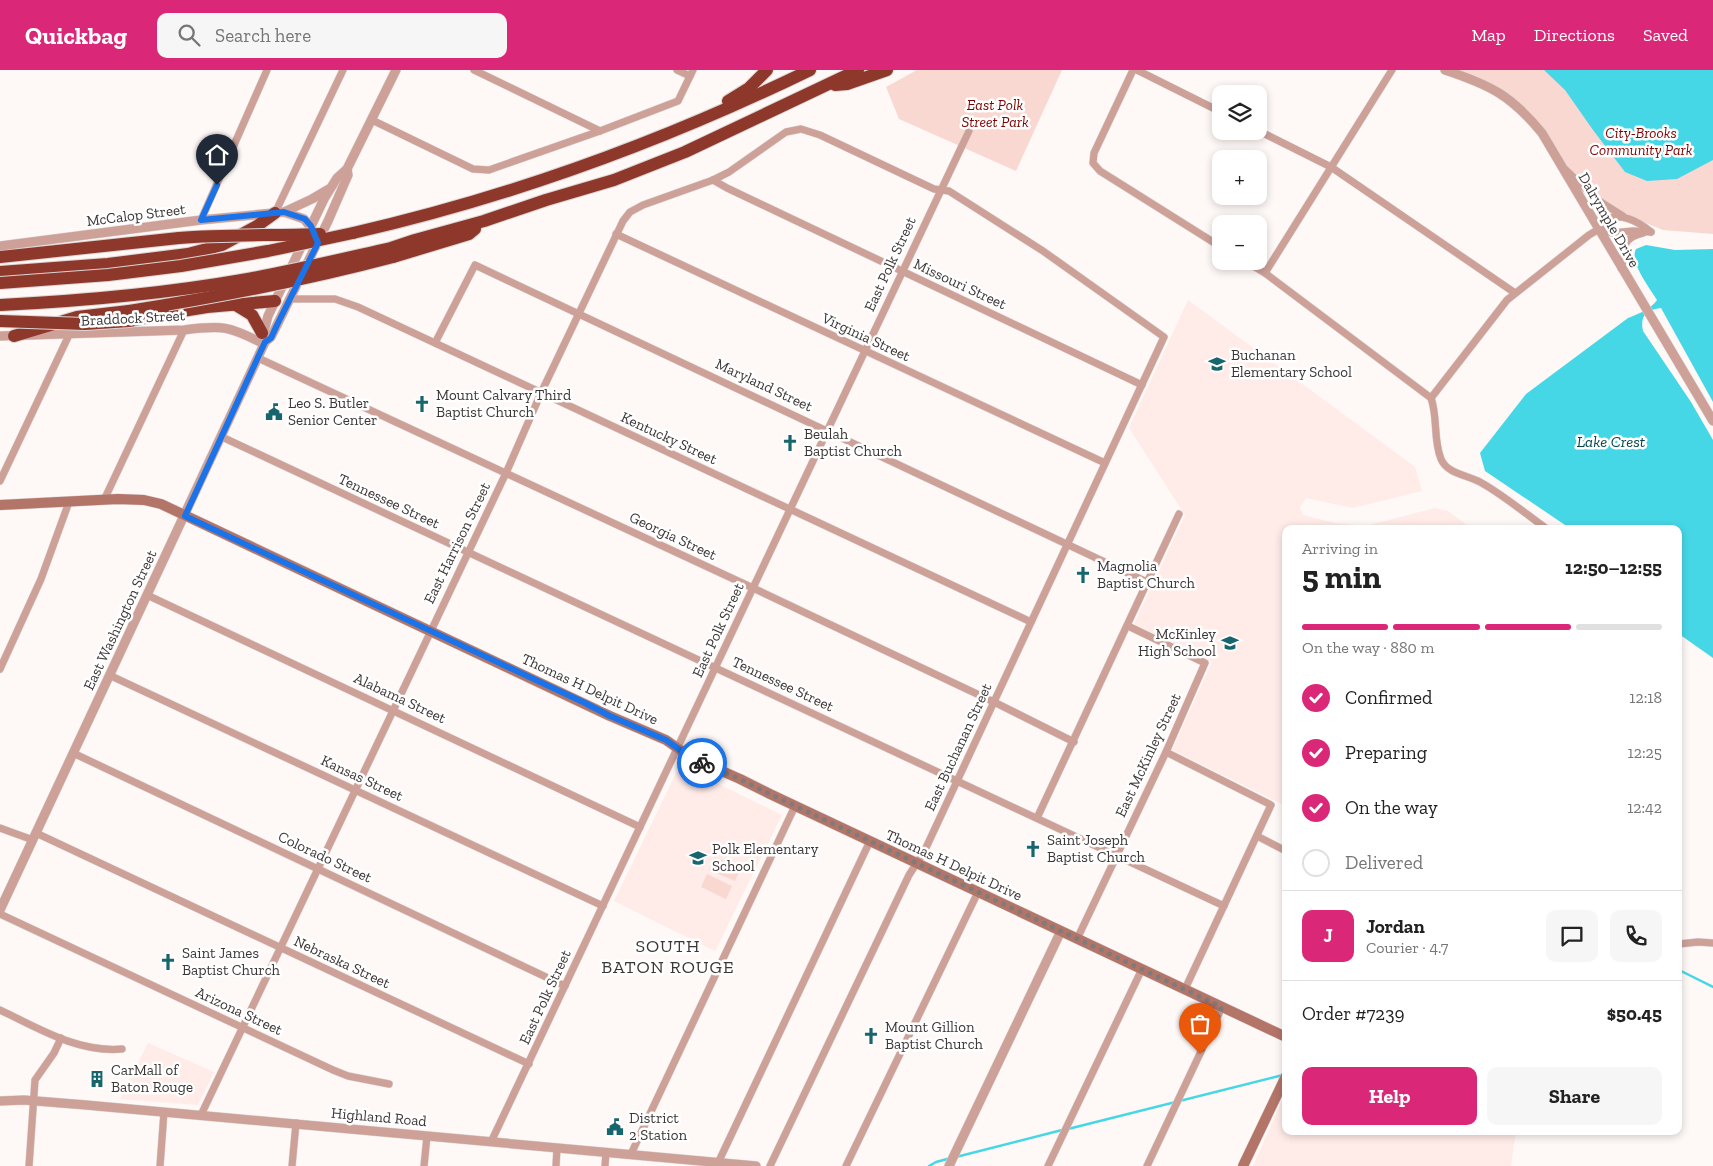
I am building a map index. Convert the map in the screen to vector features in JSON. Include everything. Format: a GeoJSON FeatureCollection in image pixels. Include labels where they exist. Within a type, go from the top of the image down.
{"type":"FeatureCollection","features":[{"type":"Feature","properties":{"kind":"highway"},"geometry":{"type":"LineString","coordinates":[[671,133],[740,94],[754,84],[767,70]]}},
{"type":"Feature","properties":{"kind":"highway"},"geometry":{"type":"LineString","coordinates":[[0,283],[108,275],[181,266],[268,251],[352,233],[466,204],[531,184],[671,133],[737,105],[810,70]]}},
{"type":"Feature","properties":{"kind":"highway"},"geometry":{"type":"LineString","coordinates":[[0,305],[60,302],[184,289],[392,253],[469,234],[484,221],[614,180],[685,152],[858,70]]}},
{"type":"Feature","properties":{"kind":"highway"},"geometry":{"type":"LineString","coordinates":[[825,86],[848,84],[887,70]]}},
{"type":"Feature","properties":{"kind":"highway"},"geometry":{"type":"LineString","coordinates":[[0,272],[146,260],[188,254],[222,245],[279,212]]}},
{"type":"Feature","properties":{"kind":"highway"},"geometry":{"type":"LineString","coordinates":[[0,257],[213,235],[278,236],[352,233]]}},
{"type":"Feature","properties":{"kind":"highway"},"geometry":{"type":"LineString","coordinates":[[14,336],[77,317],[129,311],[242,292],[340,271],[392,253]]}},
{"type":"Feature","properties":{"kind":"highway"},"geometry":{"type":"LineString","coordinates":[[0,321],[85,324],[129,321],[234,304],[275,301]]}},
{"type":"Feature","properties":{"kind":"highway"},"geometry":{"type":"LineString","coordinates":[[234,304],[252,316],[264,340]]}},
{"type":"Feature","properties":{"kind":"main road","name":"Thomas H Delpit Drive"},"geometry":{"type":"LineString","coordinates":[[0,505],[137,499],[152,501],[610,716],[666,740],[690,757],[1282,1035]]}},
{"type":"Feature","properties":{"kind":"main road"},"geometry":{"type":"LineString","coordinates":[[1243,1166],[1282,1086]]}},
{"type":"Feature","properties":{"kind":"street"},"geometry":{"type":"LineString","coordinates":[[201,220],[267,70]]}},
{"type":"Feature","properties":{"kind":"street"},"geometry":{"type":"LineString","coordinates":[[318,243],[311,226],[301,217],[279,212],[343,70]]}},
{"type":"Feature","properties":{"kind":"street"},"geometry":{"type":"LineString","coordinates":[[264,340],[275,301],[329,189],[347,169],[396,70]]}},
{"type":"Feature","properties":{"kind":"street"},"geometry":{"type":"LineString","coordinates":[[474,70],[600,131]]}},
{"type":"Feature","properties":{"kind":"street"},"geometry":{"type":"LineString","coordinates":[[372,120],[473,169],[490,170],[678,101],[692,73],[677,70]]}},
{"type":"Feature","properties":{"kind":"street"},"geometry":{"type":"LineString","coordinates":[[1133,70],[1094,153],[1092,163],[1212,241]]}},
{"type":"Feature","properties":{"kind":"street"},"geometry":{"type":"LineString","coordinates":[[1137,70],[1212,108]]}},
{"type":"Feature","properties":{"kind":"street"},"geometry":{"type":"LineString","coordinates":[[1265,273],[1392,70]]}},
{"type":"Feature","properties":{"kind":"street","name":"Dalrymple Drive"},"geometry":{"type":"LineString","coordinates":[[1445,70],[1488,86],[1513,103],[1542,133],[1713,421]]}},
{"type":"Feature","properties":{"kind":"street","name":"East Harrison Street"},"geometry":{"type":"LineString","coordinates":[[201,1115],[506,473],[541,393],[616,234],[627,215],[633,210],[714,180],[745,162],[786,132],[801,129],[820,135],[934,189],[940,190]]}},
{"type":"Feature","properties":{"kind":"street","name":"East Polk Street"},"geometry":{"type":"LineString","coordinates":[[492,1142],[969,130]]}},
{"type":"Feature","properties":{"kind":"street"},"geometry":{"type":"LineString","coordinates":[[1267,135],[1331,167],[1515,293]]}},
{"type":"Feature","properties":{"kind":"street"},"geometry":{"type":"LineString","coordinates":[[1562,166],[1596,199],[1628,219]]}},
{"type":"Feature","properties":{"kind":"street"},"geometry":{"type":"LineString","coordinates":[[264,340],[271,338],[318,243],[348,176],[347,169]]}},
{"type":"Feature","properties":{"kind":"street","name":"Missouri Street"},"geometry":{"type":"LineString","coordinates":[[714,180],[901,272],[1142,384]]}},
{"type":"Feature","properties":{"kind":"street","name":"McCalop Street"},"geometry":{"type":"LineString","coordinates":[[0,246],[279,212],[312,199],[329,189]]}},
{"type":"Feature","properties":{"kind":"street","name":"East Buchanan Street"},"geometry":{"type":"LineString","coordinates":[[770,1166],[909,875],[924,852],[1164,337],[1028,241],[949,192],[940,190]]}},
{"type":"Feature","properties":{"kind":"street"},"geometry":{"type":"LineString","coordinates":[[1430,398],[1494,314],[1515,293],[1589,234],[1599,229],[1608,218],[1618,216],[1628,219],[1641,224],[1652,232],[1608,232],[1599,229]]}},
{"type":"Feature","properties":{"kind":"street"},"geometry":{"type":"LineString","coordinates":[[1621,268],[1624,258],[1624,246],[1632,237],[1646,232]]}},
{"type":"Feature","properties":{"kind":"street","name":"Virginia Street"},"geometry":{"type":"LineString","coordinates":[[616,234],[1105,463]]}},
{"type":"Feature","properties":{"kind":"street","name":"Maryland Street"},"geometry":{"type":"LineString","coordinates":[[435,343],[475,265],[1147,582]]}},
{"type":"Feature","properties":{"kind":"street"},"geometry":{"type":"LineString","coordinates":[[1260,270],[1430,398],[1434,408],[1438,449],[1445,466],[1479,481],[1542,525]]}},
{"type":"Feature","properties":{"kind":"street","name":"Kentucky Street"},"geometry":{"type":"LineString","coordinates":[[290,299],[342,301],[1032,622]]}},
{"type":"Feature","properties":{"kind":"street","name":"Braddock Street"},"geometry":{"type":"LineString","coordinates":[[0,336],[184,330],[213,326],[225,327],[264,340]]}},
{"type":"Feature","properties":{"kind":"street"},"geometry":{"type":"LineString","coordinates":[[104,500],[184,330]]}},
{"type":"Feature","properties":{"kind":"street"},"geometry":{"type":"LineString","coordinates":[[0,481],[69,335]]}},
{"type":"Feature","properties":{"kind":"street","name":"East Washington Street"},"geometry":{"type":"LineString","coordinates":[[0,910],[222,437],[258,358],[264,340]]}},
{"type":"Feature","properties":{"kind":"street","name":"Georgia Street"},"geometry":{"type":"LineString","coordinates":[[258,358],[753,588],[1074,742]]}},
{"type":"Feature","properties":{"kind":"street","name":"Tennessee Street"},"geometry":{"type":"LineString","coordinates":[[222,437],[1224,906]]}},
{"type":"Feature","properties":{"kind":"street"},"geometry":{"type":"LineString","coordinates":[[0,669],[44,572],[69,502]]}},
{"type":"Feature","properties":{"kind":"street"},"geometry":{"type":"LineString","coordinates":[[1037,818],[1179,514]]}},
{"type":"Feature","properties":{"kind":"street","name":"Alabama Street"},"geometry":{"type":"LineString","coordinates":[[147,595],[640,827]]}},
{"type":"Feature","properties":{"kind":"street","name":"East McKinley Street"},"geometry":{"type":"LineString","coordinates":[[1077,939],[1166,752],[1205,663],[1128,626]]}},
{"type":"Feature","properties":{"kind":"street","name":"Kansas Street"},"geometry":{"type":"LineString","coordinates":[[109,675],[603,906]]}},
{"type":"Feature","properties":{"kind":"street"},"geometry":{"type":"LineString","coordinates":[[1166,752],[1271,805],[1185,989]]}},
{"type":"Feature","properties":{"kind":"street","name":"Colorado Street"},"geometry":{"type":"LineString","coordinates":[[73,753],[566,986]]}},
{"type":"Feature","properties":{"kind":"street"},"geometry":{"type":"LineString","coordinates":[[631,1154],[795,806]]}},
{"type":"Feature","properties":{"kind":"street","name":"Nebraska Street"},"geometry":{"type":"LineString","coordinates":[[0,828],[34,836],[281,948],[529,1064]]}},
{"type":"Feature","properties":{"kind":"street"},"geometry":{"type":"LineString","coordinates":[[1257,836],[1282,849]]}},
{"type":"Feature","properties":{"kind":"street"},"geometry":{"type":"LineString","coordinates":[[718,1163],[870,841]]}},
{"type":"Feature","properties":{"kind":"street"},"geometry":{"type":"LineString","coordinates":[[846,1166],[978,892]]}},
{"type":"Feature","properties":{"kind":"street","name":"Arizona Street"},"geometry":{"type":"LineString","coordinates":[[0,914],[333,1070],[348,1076],[389,1084]]}},
{"type":"Feature","properties":{"kind":"street"},"geometry":{"type":"LineString","coordinates":[[949,1166],[1061,931]]}},
{"type":"Feature","properties":{"kind":"street"},"geometry":{"type":"LineString","coordinates":[[1682,944],[1713,943]]}},
{"type":"Feature","properties":{"kind":"street"},"geometry":{"type":"LineString","coordinates":[[1048,1166],[1142,969]]}},
{"type":"Feature","properties":{"kind":"street"},"geometry":{"type":"LineString","coordinates":[[1147,1166],[1222,1007]]}},
{"type":"Feature","properties":{"kind":"street"},"geometry":{"type":"LineString","coordinates":[[0,1010],[61,1038],[95,1049],[122,1049]]}},
{"type":"Feature","properties":{"kind":"street"},"geometry":{"type":"LineString","coordinates":[[29,1166],[35,1080],[54,1053],[61,1038]]}},
{"type":"Feature","properties":{"kind":"street","name":"Highland Road"},"geometry":{"type":"LineString","coordinates":[[0,1101],[33,1100],[631,1154],[685,1162],[756,1166]]}},
{"type":"Feature","properties":{"kind":"street"},"geometry":{"type":"LineString","coordinates":[[160,1166],[164,1112]]}},
{"type":"Feature","properties":{"kind":"street"},"geometry":{"type":"LineString","coordinates":[[292,1166],[296,1124]]}},
{"type":"Feature","properties":{"kind":"street"},"geometry":{"type":"LineString","coordinates":[[424,1166],[427,1136]]}},
{"type":"Feature","properties":{"kind":"street"},"geometry":{"type":"LineString","coordinates":[[556,1166],[557,1148]]}},
{"type":"Feature","properties":{"kind":"street"},"geometry":{"type":"LineString","coordinates":[[605,1166],[606,1152]]}},
{"type":"Feature","properties":{"kind":"shaded area"},"geometry":{"type":"Polygon","coordinates":[[[1188,300],[1415,467],[1422,491],[1353,508],[1306,498],[1300,507],[1303,515],[1335,523],[1356,525],[1282,525],[1282,804],[1172,750],[1212,662],[1134,624],[1185,515],[1129,428],[1188,300]]]}},
{"type":"Feature","properties":{"kind":"shaded area"},"geometry":{"type":"Polygon","coordinates":[[[1435,508],[1448,511],[1467,525],[1370,525],[1435,508]]]}},
{"type":"Feature","properties":{"kind":"shaded area","name":"Polk Elementary School"},"geometry":{"type":"Polygon","coordinates":[[[680,765],[782,815],[715,951],[614,901],[680,765]]]}},
{"type":"Feature","properties":{"kind":"shaded area"},"geometry":{"type":"Polygon","coordinates":[[[148,1043],[214,1072],[198,1105],[120,1099],[148,1043]]]}},
{"type":"Feature","properties":{"kind":"shaded area"},"geometry":{"type":"Polygon","coordinates":[[[1282,1100],[1282,1135],[1515,1135],[1511,1166],[1253,1166],[1282,1100]]]}},
{"type":"Feature","properties":{"kind":"green space","name":"East Polk Street Park"},"geometry":{"type":"Polygon","coordinates":[[[917,70],[1062,70],[1016,171],[899,119],[886,87],[917,70]]]}},
{"type":"Feature","properties":{"kind":"green space","name":"City-Brooks Community Park"},"geometry":{"type":"Polygon","coordinates":[[[1445,70],[1713,70],[1713,234],[1663,230],[1607,207],[1562,166],[1528,118],[1503,95],[1445,70]]]}},
{"type":"Feature","properties":{"kind":"green space"},"geometry":{"type":"Polygon","coordinates":[[[715,857],[741,868],[735,881],[709,870],[715,857]]]}},
{"type":"Feature","properties":{"kind":"green space"},"geometry":{"type":"Polygon","coordinates":[[[707,874],[732,886],[726,899],[701,887],[707,874]]]}},
{"type":"Feature","properties":{"kind":"water"},"geometry":{"type":"Polygon","coordinates":[[[1544,70],[1713,70],[1713,160],[1677,179],[1647,181],[1625,172],[1565,90],[1544,70]]]}},
{"type":"Feature","properties":{"kind":"water","name":"Lake Crest"},"geometry":{"type":"Polygon","coordinates":[[[1646,245],[1675,250],[1713,249],[1713,402],[1661,308],[1647,312],[1643,318],[1642,326],[1643,331],[1691,402],[1713,440],[1713,658],[1682,636],[1682,525],[1565,525],[1485,471],[1480,453],[1526,394],[1628,318],[1648,309],[1657,300],[1641,275],[1635,261],[1636,249],[1646,245]]]}},
{"type":"Feature","properties":{"kind":"waterway"},"geometry":{"type":"LineString","coordinates":[[1682,972],[1713,987]]}},
{"type":"Feature","properties":{"kind":"waterway"},"geometry":{"type":"LineString","coordinates":[[1068,1129],[1282,1075]]}},
{"type":"Feature","properties":{"kind":"waterway"},"geometry":{"type":"LineString","coordinates":[[956,1157],[1062,1130]]}},
{"type":"Feature","properties":{"kind":"waterway"},"geometry":{"type":"LineString","coordinates":[[929,1166],[951,1158]]}},
{"type":"Feature","properties":{"kind":"way so far"},"geometry":{"type":"LineString","coordinates":[[702,763],[740,779],[1222,1007],[1200,1054]]}},
{"type":"Feature","properties":{"kind":"place","name":"Buchanan Elementary School"},"geometry":{"type":"Point","coordinates":[1217,364]}},
{"type":"Feature","properties":{"kind":"place","name":"Mount Calvary Third Baptist Church"},"geometry":{"type":"Point","coordinates":[422,404]}},
{"type":"Feature","properties":{"kind":"place","name":"Leo S. Butler Senior Center"},"geometry":{"type":"Point","coordinates":[274,412]}},
{"type":"Feature","properties":{"kind":"place","name":"Beulah Baptist Church"},"geometry":{"type":"Point","coordinates":[790,443]}},
{"type":"Feature","properties":{"kind":"place","name":"Magnolia Baptist Church"},"geometry":{"type":"Point","coordinates":[1083,575]}},
{"type":"Feature","properties":{"kind":"place","name":"McKinley High School"},"geometry":{"type":"Point","coordinates":[1230,643]}},
{"type":"Feature","properties":{"kind":"place","name":"Saint Joseph Baptist Church"},"geometry":{"type":"Point","coordinates":[1033,849]}},
{"type":"Feature","properties":{"kind":"place","name":"Polk Elementary School"},"geometry":{"type":"Point","coordinates":[698,858]}},
{"type":"Feature","properties":{"kind":"place","name":"Saint James Baptist Church"},"geometry":{"type":"Point","coordinates":[168,962]}},
{"type":"Feature","properties":{"kind":"place","name":"Mount Gillion Baptist Church"},"geometry":{"type":"Point","coordinates":[871,1036]}},
{"type":"Feature","properties":{"kind":"place","name":"CarMall of Baton Rouge"},"geometry":{"type":"Point","coordinates":[97,1079]}},
{"type":"Feature","properties":{"kind":"place","name":"District 2 Station"},"geometry":{"type":"Point","coordinates":[615,1127]}},
{"type":"Feature","properties":{"kind":"district","name":"SOUTH BATON ROUGE"},"geometry":{"type":"Point","coordinates":[668,956]}},
{"type":"Feature","properties":{"kind":"route"},"geometry":{"type":"LineString","coordinates":[[217,185],[201,220],[284,212],[305,219],[311,226],[318,243],[271,338],[265,342],[185,516],[610,716],[666,740],[702,763]]}}]}
